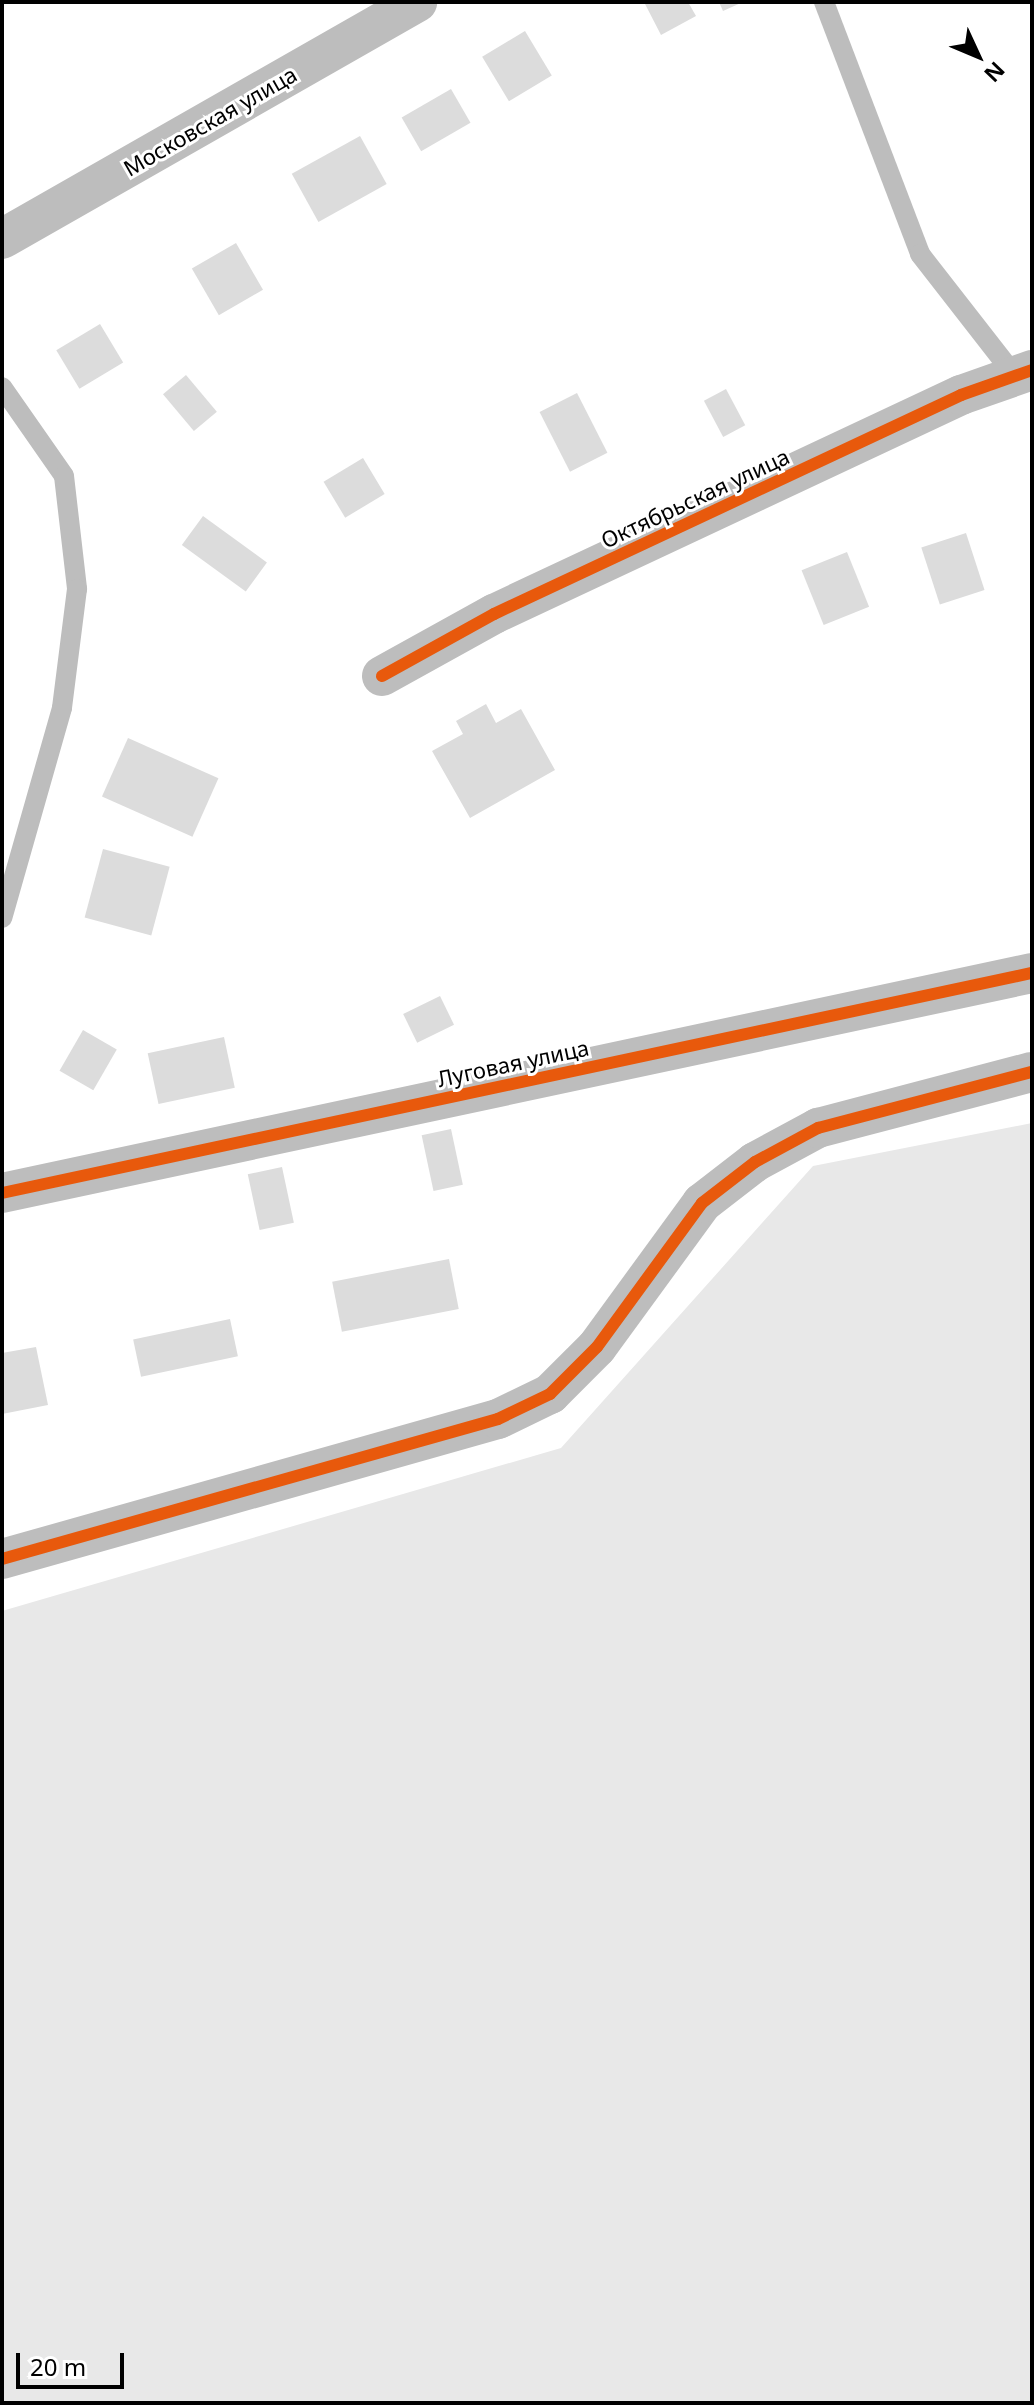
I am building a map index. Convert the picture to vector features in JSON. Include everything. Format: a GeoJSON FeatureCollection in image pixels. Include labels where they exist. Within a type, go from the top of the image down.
{"type":"FeatureCollection","features":[{"type":"Feature","properties":{"kind":"street","name":"Московская улица"},"geometry":{"type":"LineString","coordinates":[[2,239],[417,2]]}},
{"type":"Feature","properties":{"kind":"street","name":"Октябрьская улица"},"geometry":{"type":"LineString","coordinates":[[382,676],[494,614],[961,395],[1023,373]]}},
{"type":"Feature","properties":{"kind":"street","name":"Луговая улица"},"geometry":{"type":"LineString","coordinates":[[2,1193],[1032,973]]}},
{"type":"Feature","properties":{"kind":"street"},"geometry":{"type":"LineString","coordinates":[[2,1559],[498,1419],[550,1394],[597,1347],[702,1203],[755,1162],[818,1128],[1032,1072]]}},
{"type":"Feature","properties":{"kind":"lane"},"geometry":{"type":"LineString","coordinates":[[824,2],[920,254],[1023,373]]}},
{"type":"Feature","properties":{"kind":"lane"},"geometry":{"type":"LineString","coordinates":[[2,387],[64,476],[77,589],[62,708],[2,918]]}},
{"type":"Feature","properties":{"kind":"shaded area"},"geometry":{"type":"Polygon","coordinates":[[[1032,1123],[1032,2403],[2,2403],[2,1611],[561,1448],[813,1166],[1032,1123]]]}},
{"type":"Feature","properties":{"kind":"building"},"geometry":{"type":"Polygon","coordinates":[[[644,2],[688,2],[696,16],[661,35],[644,2]]]}},
{"type":"Feature","properties":{"kind":"building"},"geometry":{"type":"Polygon","coordinates":[[[719,2],[743,2],[723,11],[719,2]]]}},
{"type":"Feature","properties":{"kind":"building"},"geometry":{"type":"Polygon","coordinates":[[[525,31],[552,76],[509,101],[482,57],[525,31]]]}},
{"type":"Feature","properties":{"kind":"building"},"geometry":{"type":"Polygon","coordinates":[[[451,89],[470,123],[421,151],[402,118],[451,89]]]}},
{"type":"Feature","properties":{"kind":"building"},"geometry":{"type":"Polygon","coordinates":[[[360,136],[387,184],[318,222],[292,174],[360,136]]]}},
{"type":"Feature","properties":{"kind":"building"},"geometry":{"type":"Polygon","coordinates":[[[236,243],[263,290],[219,315],[192,268],[236,243]]]}},
{"type":"Feature","properties":{"kind":"building"},"geometry":{"type":"Polygon","coordinates":[[[100,324],[123,363],[79,389],[56,350],[100,324]]]}},
{"type":"Feature","properties":{"kind":"building"},"geometry":{"type":"Polygon","coordinates":[[[186,375],[217,412],[194,431],[163,394],[186,375]]]}},
{"type":"Feature","properties":{"kind":"building"},"geometry":{"type":"Polygon","coordinates":[[[726,389],[745,425],[723,437],[704,401],[726,389]]]}},
{"type":"Feature","properties":{"kind":"building"},"geometry":{"type":"Polygon","coordinates":[[[577,393],[607,453],[570,472],[540,412],[577,393]]]}},
{"type":"Feature","properties":{"kind":"building"},"geometry":{"type":"Polygon","coordinates":[[[363,458],[385,494],[345,518],[324,482],[363,458]]]}},
{"type":"Feature","properties":{"kind":"building"},"geometry":{"type":"Polygon","coordinates":[[[203,516],[267,562],[246,592],[182,545],[203,516]]]}},
{"type":"Feature","properties":{"kind":"building"},"geometry":{"type":"Polygon","coordinates":[[[966,533],[985,590],[940,605],[921,548],[966,533]]]}},
{"type":"Feature","properties":{"kind":"building"},"geometry":{"type":"Polygon","coordinates":[[[847,552],[869,607],[824,625],[802,570],[847,552]]]}},
{"type":"Feature","properties":{"kind":"building"},"geometry":{"type":"Polygon","coordinates":[[[486,704],[496,723],[521,709],[555,770],[470,818],[432,751],[463,734],[456,721],[486,704]]]}},
{"type":"Feature","properties":{"kind":"building"},"geometry":{"type":"Polygon","coordinates":[[[128,738],[218,778],[192,837],[102,796],[128,738]]]}},
{"type":"Feature","properties":{"kind":"building"},"geometry":{"type":"Polygon","coordinates":[[[103,849],[170,867],[151,935],[85,918],[103,849]]]}},
{"type":"Feature","properties":{"kind":"building"},"geometry":{"type":"Polygon","coordinates":[[[440,996],[454,1025],[417,1043],[403,1014],[440,996]]]}},
{"type":"Feature","properties":{"kind":"building"},"geometry":{"type":"Polygon","coordinates":[[[83,1030],[117,1050],[93,1090],[60,1071],[83,1030]]]}},
{"type":"Feature","properties":{"kind":"building"},"geometry":{"type":"Polygon","coordinates":[[[224,1037],[235,1088],[159,1104],[148,1053],[224,1037]]]}},
{"type":"Feature","properties":{"kind":"building"},"geometry":{"type":"Polygon","coordinates":[[[451,1129],[463,1185],[434,1191],[422,1135],[451,1129]]]}},
{"type":"Feature","properties":{"kind":"building"},"geometry":{"type":"Polygon","coordinates":[[[282,1167],[294,1223],[260,1230],[248,1174],[282,1167]]]}},
{"type":"Feature","properties":{"kind":"building"},"geometry":{"type":"Polygon","coordinates":[[[449,1259],[459,1309],[342,1332],[332,1282],[449,1259]]]}},
{"type":"Feature","properties":{"kind":"building"},"geometry":{"type":"Polygon","coordinates":[[[230,1319],[238,1356],[141,1377],[133,1340],[230,1319]]]}},
{"type":"Feature","properties":{"kind":"building"},"geometry":{"type":"Polygon","coordinates":[[[36,1347],[48,1405],[2,1414],[2,1353],[36,1347]]]}},
{"type":"Feature","properties":{"kind":"cycle path"},"geometry":{"type":"LineString","coordinates":[[382,676],[494,614],[961,395],[1032,370]]}},
{"type":"Feature","properties":{"kind":"cycle path"},"geometry":{"type":"LineString","coordinates":[[2,1193],[1032,973]]}},
{"type":"Feature","properties":{"kind":"cycle path"},"geometry":{"type":"LineString","coordinates":[[2,1559],[498,1419],[550,1394],[597,1347],[702,1203],[755,1162],[818,1128],[1032,1072]]}}]}
